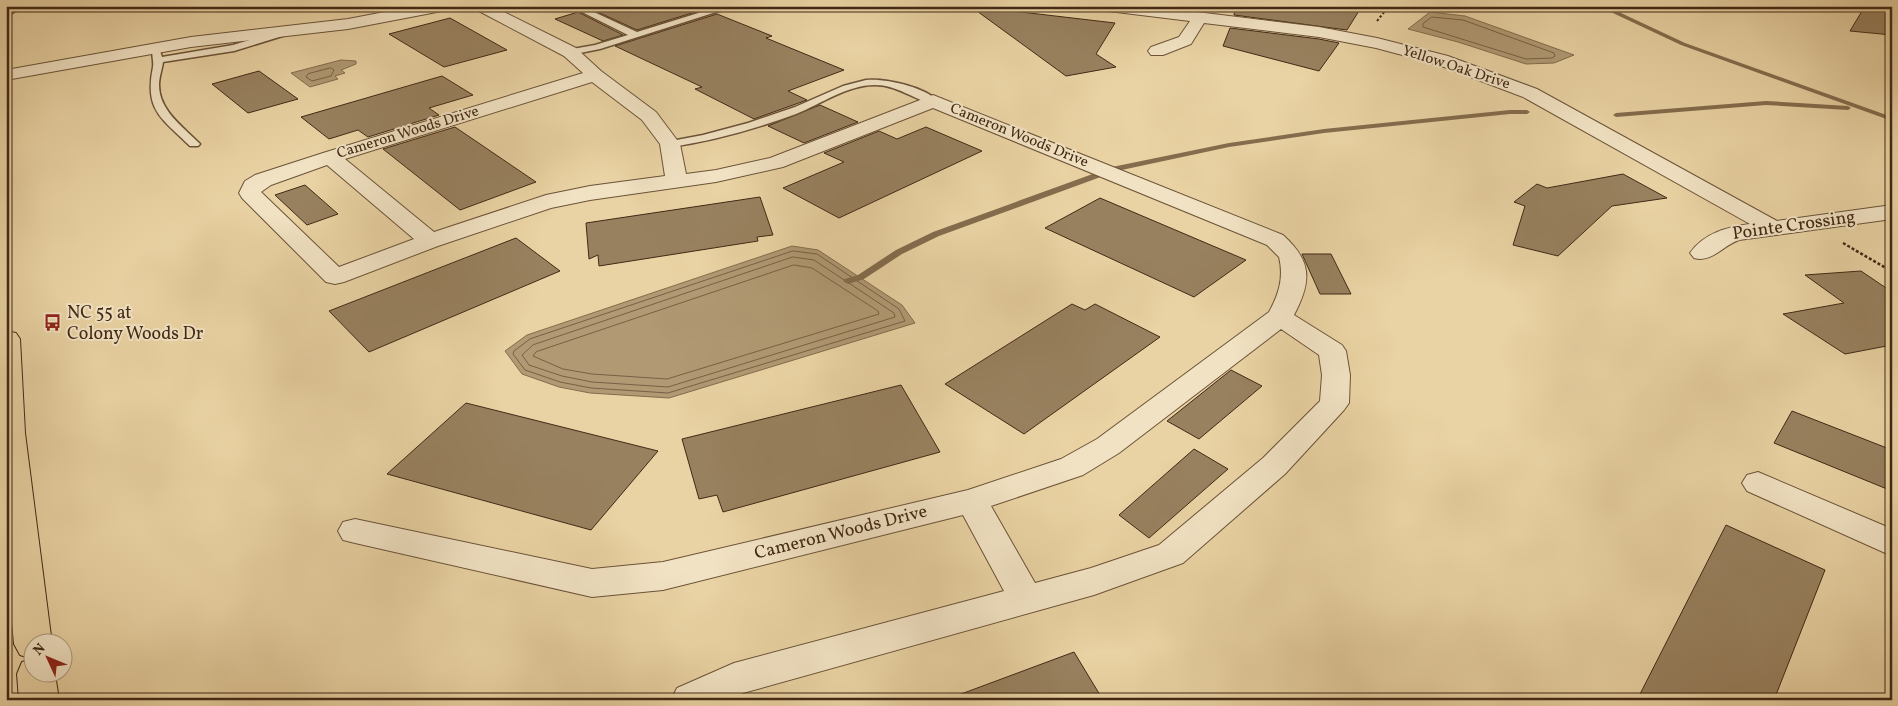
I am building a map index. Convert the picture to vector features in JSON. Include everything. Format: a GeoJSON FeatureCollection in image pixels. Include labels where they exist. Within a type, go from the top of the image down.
{"type":"FeatureCollection","features":[{"type":"Feature","properties":{"kind":"main road"},"geometry":{"type":"LineString","coordinates":[[6,339],[8,433],[32,634]]}},
{"type":"Feature","properties":{"kind":"main road"},"geometry":{"type":"LineString","coordinates":[[37,684],[39,700]]}},
{"type":"Feature","properties":{"kind":"street"},"geometry":{"type":"LineString","coordinates":[[6,75],[157,55],[290,31],[348,24],[442,6]]}},
{"type":"Feature","properties":{"kind":"street"},"geometry":{"type":"LineString","coordinates":[[480,6],[570,52],[595,75],[649,116],[670,144],[677,181]]}},
{"type":"Feature","properties":{"kind":"street","name":"Yellow Oak Drive"},"geometry":{"type":"LineString","coordinates":[[1108,6],[1347,37],[1416,53],[1479,73],[1530,93],[1553,105],[1772,228]]}},
{"type":"Feature","properties":{"kind":"street"},"geometry":{"type":"LineString","coordinates":[[1157,51],[1186,40],[1200,17]]}},
{"type":"Feature","properties":{"kind":"street","name":"Cameron Woods Drive"},"geometry":{"type":"LineString","coordinates":[[330,157],[595,75]]}},
{"type":"Feature","properties":{"kind":"street","name":"Cameron Woods Drive"},"geometry":{"type":"LineString","coordinates":[[330,157],[430,241],[546,202],[590,193],[716,176],[776,163],[933,101],[1275,240],[1291,256],[1294,276],[1291,296],[1280,317],[1108,446],[1072,467],[972,501],[663,576],[627,582],[592,583],[356,531]]}},
{"type":"Feature","properties":{"kind":"street"},"geometry":{"type":"LineString","coordinates":[[330,157],[263,180],[253,186],[250,193],[335,277],[430,241]]}},
{"type":"Feature","properties":{"kind":"street","name":"Pointe Crossing"},"geometry":{"type":"LineString","coordinates":[[1702,253],[1709,245],[1721,238],[1737,233],[1892,212]]}},
{"type":"Feature","properties":{"kind":"street"},"geometry":{"type":"LineString","coordinates":[[691,700],[734,679],[1094,581],[1171,554],[1274,466],[1334,403],[1336,375],[1332,351],[1280,317]]}},
{"type":"Feature","properties":{"kind":"street"},"geometry":{"type":"LineString","coordinates":[[1758,483],[1892,542]]}},
{"type":"Feature","properties":{"kind":"street"},"geometry":{"type":"LineString","coordinates":[[972,501],[1026,599]]}},
{"type":"Feature","properties":{"kind":"lane"},"geometry":{"type":"LineString","coordinates":[[6,14],[19,6]]}},
{"type":"Feature","properties":{"kind":"lane"},"geometry":{"type":"LineString","coordinates":[[574,6],[636,35]]}},
{"type":"Feature","properties":{"kind":"lane"},"geometry":{"type":"LineString","coordinates":[[570,52],[597,47],[731,6]]}},
{"type":"Feature","properties":{"kind":"lane"},"geometry":{"type":"LineString","coordinates":[[157,55],[159,66],[154,81],[153,96],[158,107],[194,144]]}},
{"type":"Feature","properties":{"kind":"lane"},"geometry":{"type":"LineString","coordinates":[[670,144],[706,139],[741,129],[798,109],[861,83],[884,82],[933,101]]}},
{"type":"Feature","properties":{"kind":"path"},"geometry":{"type":"LineString","coordinates":[[1839,240],[1892,272]]}},
{"type":"Feature","properties":{"kind":"water"},"geometry":{"type":"Polygon","coordinates":[[[1430,12],[1465,16],[1574,55],[1554,63],[1526,64],[1458,42],[1408,29],[1430,12]]]}},
{"type":"Feature","properties":{"kind":"water"},"geometry":{"type":"Polygon","coordinates":[[[341,60],[356,61],[356,64],[341,70],[345,73],[335,76],[338,79],[310,87],[291,73],[341,60]]]}},
{"type":"Feature","properties":{"kind":"water"},"geometry":{"type":"Polygon","coordinates":[[[792,246],[818,250],[902,305],[915,323],[669,398],[590,393],[559,387],[522,374],[505,351],[527,335],[792,246]]]}},
{"type":"Feature","properties":{"kind":"building"},"geometry":{"type":"Polygon","coordinates":[[[600,6],[698,6],[705,9],[637,30],[591,9],[600,6]]]}},
{"type":"Feature","properties":{"kind":"building"},"geometry":{"type":"Polygon","coordinates":[[[970,6],[1115,23],[1096,54],[1116,67],[1066,76],[970,6]]]}},
{"type":"Feature","properties":{"kind":"building"},"geometry":{"type":"Polygon","coordinates":[[[1235,6],[1362,6],[1347,30],[1234,15],[1235,6]]]}},
{"type":"Feature","properties":{"kind":"building"},"geometry":{"type":"Polygon","coordinates":[[[1865,6],[1892,10],[1892,35],[1850,31],[1865,6]]]}},
{"type":"Feature","properties":{"kind":"building"},"geometry":{"type":"Polygon","coordinates":[[[578,12],[623,35],[603,41],[555,19],[578,12]]]}},
{"type":"Feature","properties":{"kind":"building"},"geometry":{"type":"Polygon","coordinates":[[[717,14],[772,36],[766,38],[844,70],[788,91],[807,100],[754,119],[695,89],[702,87],[615,46],[717,14]]]}},
{"type":"Feature","properties":{"kind":"building"},"geometry":{"type":"Polygon","coordinates":[[[450,18],[507,50],[444,67],[389,34],[450,18]]]}},
{"type":"Feature","properties":{"kind":"building"},"geometry":{"type":"Polygon","coordinates":[[[1230,28],[1339,43],[1319,71],[1223,46],[1230,28]]]}},
{"type":"Feature","properties":{"kind":"building"},"geometry":{"type":"Polygon","coordinates":[[[259,71],[298,99],[248,113],[212,84],[259,71]]]}},
{"type":"Feature","properties":{"kind":"building"},"geometry":{"type":"Polygon","coordinates":[[[442,76],[473,95],[429,108],[439,115],[368,137],[358,130],[329,139],[301,117],[442,76]]]}},
{"type":"Feature","properties":{"kind":"building"},"geometry":{"type":"Polygon","coordinates":[[[820,105],[858,122],[804,143],[768,126],[820,105]]]}},
{"type":"Feature","properties":{"kind":"building"},"geometry":{"type":"Polygon","coordinates":[[[455,127],[536,182],[460,210],[383,149],[455,127]]]}},
{"type":"Feature","properties":{"kind":"building"},"geometry":{"type":"Polygon","coordinates":[[[926,127],[982,151],[839,218],[783,188],[844,162],[824,153],[879,131],[897,139],[926,127]]]}},
{"type":"Feature","properties":{"kind":"building"},"geometry":{"type":"Polygon","coordinates":[[[1623,174],[1667,198],[1612,206],[1558,256],[1513,245],[1525,206],[1514,202],[1537,184],[1547,188],[1623,174]]]}},
{"type":"Feature","properties":{"kind":"building"},"geometry":{"type":"Polygon","coordinates":[[[305,185],[338,214],[307,225],[275,195],[305,185]]]}},
{"type":"Feature","properties":{"kind":"building"},"geometry":{"type":"Polygon","coordinates":[[[760,197],[773,235],[757,237],[758,241],[599,266],[598,255],[589,259],[586,223],[760,197]]]}},
{"type":"Feature","properties":{"kind":"building"},"geometry":{"type":"Polygon","coordinates":[[[1100,198],[1246,260],[1194,297],[1045,228],[1100,198]]]}},
{"type":"Feature","properties":{"kind":"building"},"geometry":{"type":"Polygon","coordinates":[[[516,238],[560,271],[369,352],[329,311],[516,238]]]}},
{"type":"Feature","properties":{"kind":"building"},"geometry":{"type":"Polygon","coordinates":[[[1302,254],[1331,254],[1351,294],[1320,294],[1302,254]]]}},
{"type":"Feature","properties":{"kind":"building"},"geometry":{"type":"Polygon","coordinates":[[[1861,271],[1892,292],[1892,345],[1845,354],[1783,314],[1844,303],[1805,275],[1861,271]]]}},
{"type":"Feature","properties":{"kind":"building"},"geometry":{"type":"Polygon","coordinates":[[[1072,304],[1085,310],[1095,304],[1160,337],[1024,434],[945,384],[1072,304]]]}},
{"type":"Feature","properties":{"kind":"building"},"geometry":{"type":"Polygon","coordinates":[[[1231,370],[1262,386],[1199,439],[1167,421],[1231,370]]]}},
{"type":"Feature","properties":{"kind":"building"},"geometry":{"type":"Polygon","coordinates":[[[901,385],[940,452],[723,512],[717,495],[699,499],[682,439],[901,385]]]}},
{"type":"Feature","properties":{"kind":"building"},"geometry":{"type":"Polygon","coordinates":[[[466,403],[658,451],[591,530],[387,474],[466,403]]]}},
{"type":"Feature","properties":{"kind":"building"},"geometry":{"type":"Polygon","coordinates":[[[1792,411],[1892,450],[1892,491],[1774,443],[1792,411]]]}},
{"type":"Feature","properties":{"kind":"building"},"geometry":{"type":"Polygon","coordinates":[[[1194,449],[1228,469],[1149,538],[1119,515],[1194,449]]]}},
{"type":"Feature","properties":{"kind":"building"},"geometry":{"type":"Polygon","coordinates":[[[1726,525],[1825,570],[1774,700],[1637,700],[1726,525]]]}},
{"type":"Feature","properties":{"kind":"building"},"geometry":{"type":"Polygon","coordinates":[[[1074,652],[1103,700],[953,700],[953,697],[1074,652]]]}},
{"type":"Feature","properties":{"kind":"waterway"},"geometry":{"type":"LineString","coordinates":[[1601,6],[1683,44],[1892,119]]}},
{"type":"Feature","properties":{"kind":"waterway"},"geometry":{"type":"LineString","coordinates":[[1616,115],[1766,103],[1848,108]]}},
{"type":"Feature","properties":{"kind":"waterway"},"geometry":{"type":"LineString","coordinates":[[848,281],[861,277],[899,252],[936,234],[1115,169],[1229,145],[1324,131],[1510,112],[1527,112]]}},
{"type":"Feature","properties":{"kind":"place","name":"NC 55 at Colony Woods Dr"},"geometry":{"type":"Point","coordinates":[53,323]}}]}
